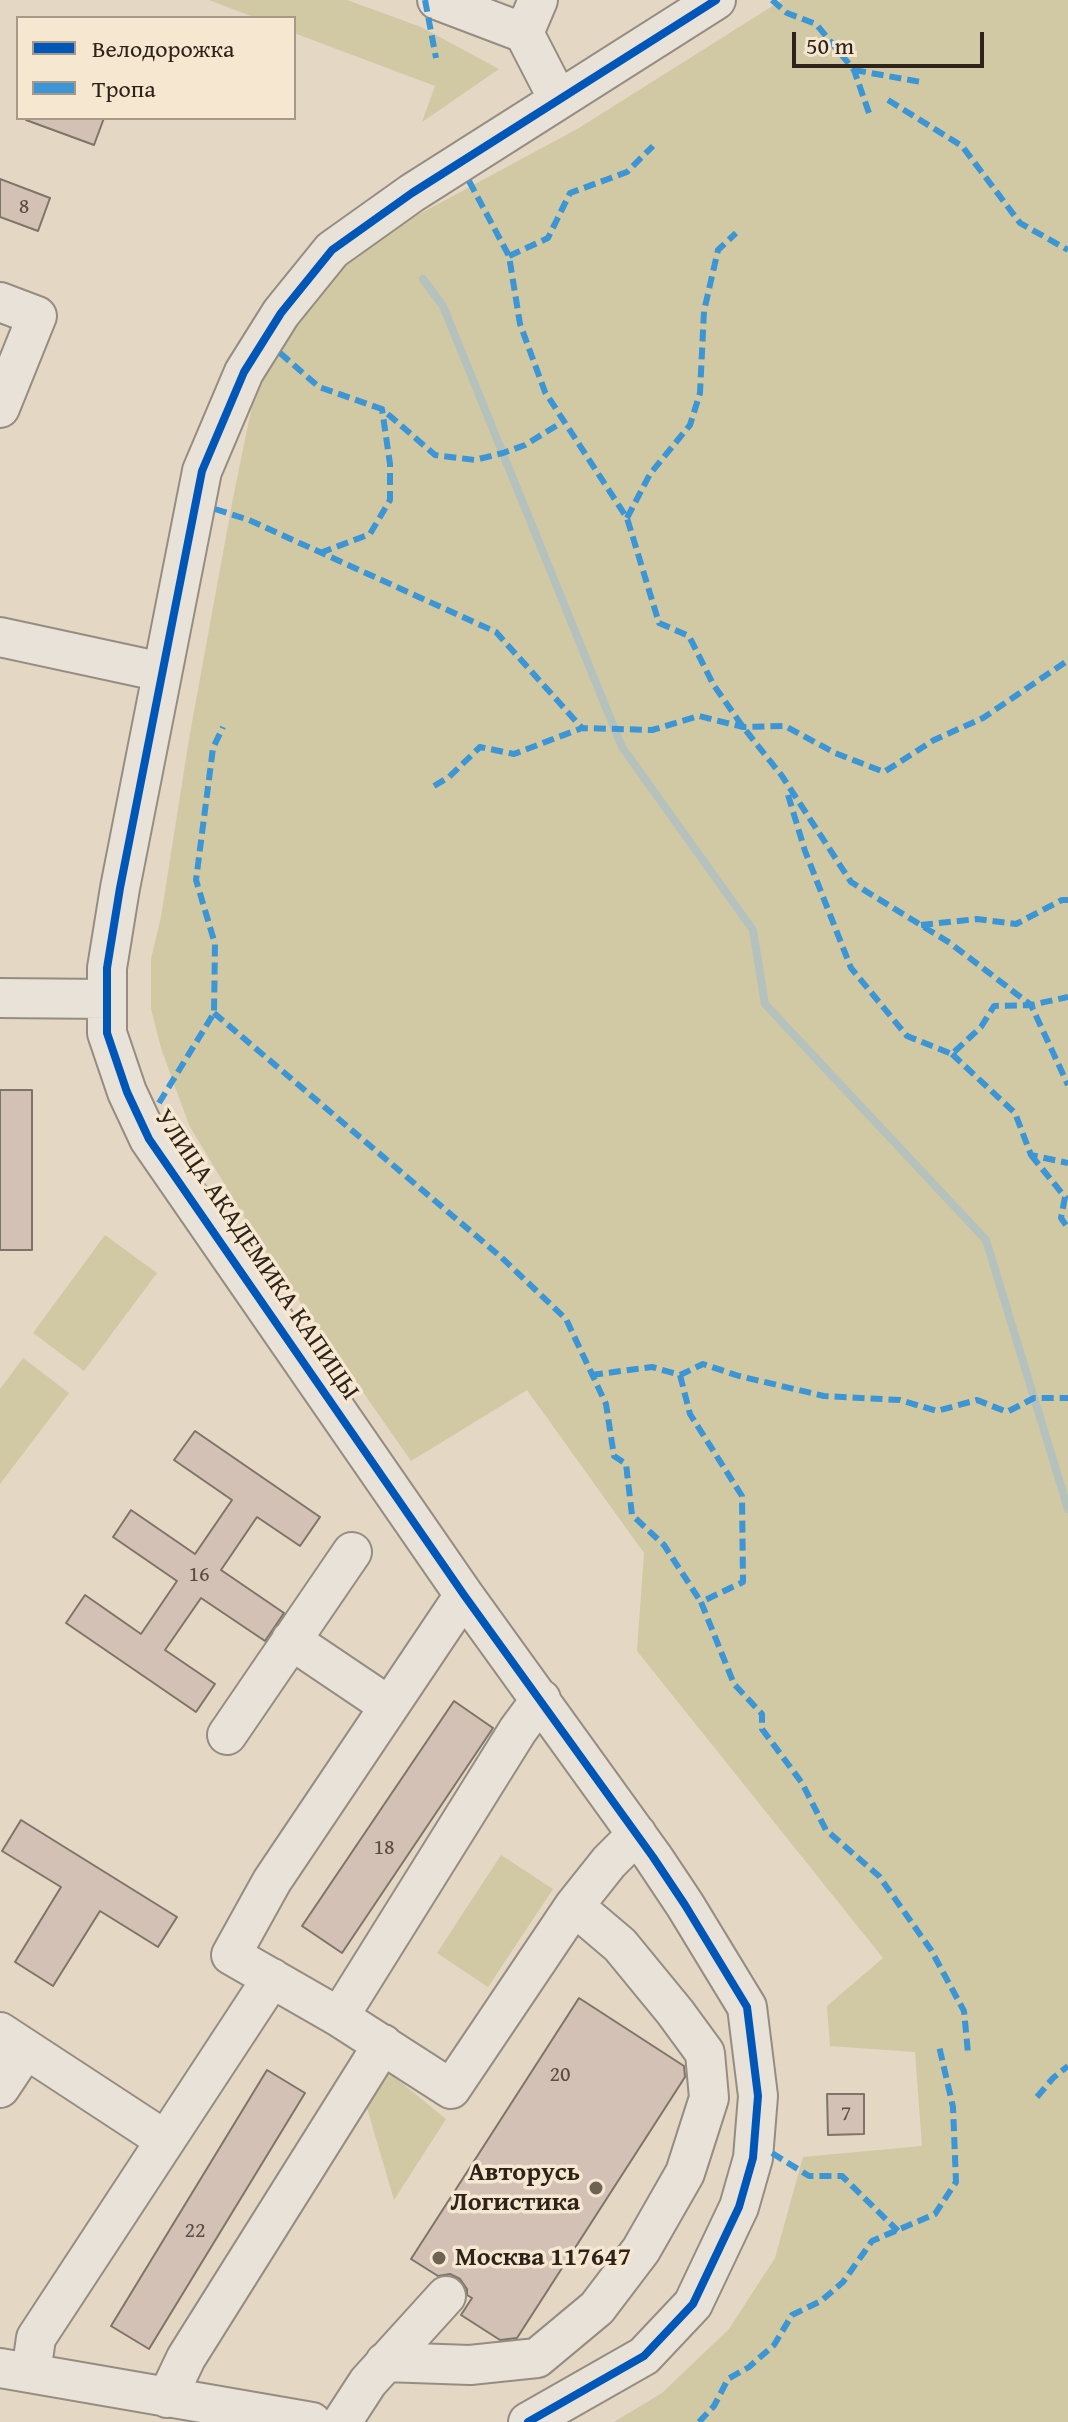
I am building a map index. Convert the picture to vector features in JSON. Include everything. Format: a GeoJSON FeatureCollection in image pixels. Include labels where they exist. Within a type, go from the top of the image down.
{"type":"FeatureCollection","features":[{"type":"Feature","properties":{"kind":"street"},"geometry":{"type":"LineString","coordinates":[[437,0],[531,17],[558,99]]}},
{"type":"Feature","properties":{"kind":"street","name":"УЛИЦА АКАДЕМИКА КАПИЦЫ"},"geometry":{"type":"LineString","coordinates":[[528,2422],[644,2356],[693,2304],[739,2207],[753,2158],[758,2096],[747,2007],[685,1905],[637,1834],[464,1595],[149,1139],[127,1092],[107,1033],[107,968],[202,471],[244,372],[281,313],[332,250],[412,193],[558,99],[672,14],[716,0]]}},
{"type":"Feature","properties":{"kind":"street"},"geometry":{"type":"LineString","coordinates":[[0,302],[37,316],[0,408]]}},
{"type":"Feature","properties":{"kind":"street"},"geometry":{"type":"LineString","coordinates":[[0,637],[162,672]]}},
{"type":"Feature","properties":{"kind":"street"},"geometry":{"type":"LineString","coordinates":[[0,998],[107,999]]}},
{"type":"Feature","properties":{"kind":"street"},"geometry":{"type":"LineString","coordinates":[[227,1735],[352,1552]]}},
{"type":"Feature","properties":{"kind":"street"},"geometry":{"type":"LineString","coordinates":[[464,1595],[272,1881],[231,1955],[339,2017],[451,2089],[574,1906],[609,1862],[637,1834]]}},
{"type":"Feature","properties":{"kind":"street"},"geometry":{"type":"LineString","coordinates":[[291,1640],[389,1706]]}},
{"type":"Feature","properties":{"kind":"street"},"geometry":{"type":"LineString","coordinates":[[339,2017],[518,1730],[541,1699]]}},
{"type":"Feature","properties":{"kind":"street"},"geometry":{"type":"LineString","coordinates":[[385,2362],[470,2365],[537,2358],[597,2308],[641,2250],[685,2173],[709,2098],[705,2053],[620,1945],[574,1906]]}},
{"type":"Feature","properties":{"kind":"street"},"geometry":{"type":"LineString","coordinates":[[272,1978],[15,2371],[312,2422]]}},
{"type":"Feature","properties":{"kind":"street"},"geometry":{"type":"LineString","coordinates":[[0,2088],[13,2040],[165,2140]]}},
{"type":"Feature","properties":{"kind":"street"},"geometry":{"type":"LineString","coordinates":[[167,2398],[186,2358],[383,2044]]}},
{"type":"Feature","properties":{"kind":"street"},"geometry":{"type":"LineString","coordinates":[[709,2098],[758,2096]]}},
{"type":"Feature","properties":{"kind":"street"},"geometry":{"type":"LineString","coordinates":[[342,2422],[368,2382],[446,2296]]}},
{"type":"Feature","properties":{"kind":"shaded area"},"geometry":{"type":"Polygon","coordinates":[[[209,0],[347,0],[421,27],[499,69],[422,122],[435,86],[296,34],[296,16],[251,16],[209,0]]]}},
{"type":"Feature","properties":{"kind":"shaded area"},"geometry":{"type":"Polygon","coordinates":[[[782,0],[1068,0],[1068,2422],[614,2422],[662,2393],[729,2329],[775,2258],[803,2157],[922,2146],[915,2052],[830,2046],[827,2006],[883,1958],[637,1651],[644,1553],[527,1390],[411,1461],[264,1250],[189,1125],[161,1048],[151,1009],[151,959],[161,917],[189,739],[233,498],[259,372],[336,259],[579,128],[782,0]]]}},
{"type":"Feature","properties":{"kind":"shaded area"},"geometry":{"type":"Polygon","coordinates":[[[105,1235],[157,1273],[84,1371],[33,1333],[105,1235]]]}},
{"type":"Feature","properties":{"kind":"shaded area"},"geometry":{"type":"Polygon","coordinates":[[[23,1358],[69,1393],[0,1484],[0,1389],[23,1358]]]}},
{"type":"Feature","properties":{"kind":"shaded area"},"geometry":{"type":"Polygon","coordinates":[[[501,1855],[553,1889],[488,1987],[437,1953],[501,1855]]]}},
{"type":"Feature","properties":{"kind":"shaded area"},"geometry":{"type":"Polygon","coordinates":[[[386,2070],[446,2119],[394,2200],[365,2101],[386,2070]]]}},
{"type":"Feature","properties":{"kind":"building"},"geometry":{"type":"Polygon","coordinates":[[[26,120],[103,120],[94,145],[26,120]]]}},
{"type":"Feature","properties":{"kind":"building"},"geometry":{"type":"Polygon","coordinates":[[[0,179],[50,198],[38,231],[0,217],[0,179]]]}},
{"type":"Feature","properties":{"kind":"building"},"geometry":{"type":"Polygon","coordinates":[[[0,1090],[32,1090],[32,1250],[0,1250],[0,1090]]]}},
{"type":"Feature","properties":{"kind":"building"},"geometry":{"type":"Polygon","coordinates":[[[195,1431],[320,1517],[300,1546],[257,1517],[221,1570],[284,1613],[265,1641],[201,1598],[165,1650],[215,1684],[196,1712],[66,1623],[85,1595],[141,1634],[177,1581],[113,1537],[131,1510],[195,1554],[232,1500],[174,1460],[195,1431]]]}},
{"type":"Feature","properties":{"kind":"building"},"geometry":{"type":"Polygon","coordinates":[[[454,1701],[493,1728],[342,1953],[302,1926],[454,1701]]]}},
{"type":"Feature","properties":{"kind":"building"},"geometry":{"type":"Polygon","coordinates":[[[21,1820],[177,1917],[158,1947],[100,1911],[53,1986],[15,1962],[61,1887],[2,1851],[21,1820]]]}},
{"type":"Feature","properties":{"kind":"building"},"geometry":{"type":"Polygon","coordinates":[[[579,1998],[684,2066],[685,2077],[517,2338],[500,2340],[461,2315],[472,2298],[467,2295],[467,2289],[460,2279],[450,2274],[438,2276],[411,2259],[579,1998]]]}},
{"type":"Feature","properties":{"kind":"building"},"geometry":{"type":"Polygon","coordinates":[[[267,2070],[305,2093],[149,2349],[111,2326],[267,2070]]]}},
{"type":"Feature","properties":{"kind":"building"},"geometry":{"type":"Polygon","coordinates":[[[827,2094],[864,2094],[864,2134],[828,2135],[827,2094]]]}},
{"type":"Feature","properties":{"kind":"waterway"},"geometry":{"type":"LineString","coordinates":[[423,279],[443,306],[622,747],[753,930],[765,1004],[986,1240],[1068,1509]]}},
{"type":"Feature","properties":{"kind":"marked path"},"geometry":{"type":"LineString","coordinates":[[425,0],[436,58]]}},
{"type":"Feature","properties":{"kind":"marked path"},"geometry":{"type":"LineString","coordinates":[[772,0],[787,13],[816,24],[854,70],[869,113]]}},
{"type":"Feature","properties":{"kind":"marked path"},"geometry":{"type":"LineString","coordinates":[[854,70],[921,82]]}},
{"type":"Feature","properties":{"kind":"marked path"},"geometry":{"type":"LineString","coordinates":[[888,100],[962,146],[1020,223],[1068,250]]}},
{"type":"Feature","properties":{"kind":"marked path"},"geometry":{"type":"LineString","coordinates":[[509,256],[548,238],[570,193],[627,172],[653,146]]}},
{"type":"Feature","properties":{"kind":"marked path"},"geometry":{"type":"LineString","coordinates":[[469,181],[509,256],[520,324],[545,392],[627,518],[659,623],[689,636],[713,684],[782,776],[851,882],[950,943],[1031,1005],[1068,1085]]}},
{"type":"Feature","properties":{"kind":"marked path"},"geometry":{"type":"LineString","coordinates":[[627,518],[650,474],[690,425],[700,393],[704,311],[718,250],[736,233]]}},
{"type":"Feature","properties":{"kind":"marked path"},"geometry":{"type":"LineString","coordinates":[[280,353],[319,387],[382,409],[435,455],[475,460],[503,453],[525,445],[564,421]]}},
{"type":"Feature","properties":{"kind":"marked path"},"geometry":{"type":"LineString","coordinates":[[320,553],[370,534],[390,500],[390,464],[382,409]]}},
{"type":"Feature","properties":{"kind":"marked path"},"geometry":{"type":"LineString","coordinates":[[215,509],[249,520],[496,632],[582,728]]}},
{"type":"Feature","properties":{"kind":"marked path"},"geometry":{"type":"LineString","coordinates":[[434,786],[449,777],[480,747],[514,754],[582,728],[652,730],[699,716],[743,727],[785,726],[835,753],[884,772],[934,740],[983,718],[1067,661]]}},
{"type":"Feature","properties":{"kind":"marked path"},"geometry":{"type":"LineString","coordinates":[[159,1103],[214,1013],[215,944],[196,880],[213,748],[223,727]]}},
{"type":"Feature","properties":{"kind":"marked path"},"geometry":{"type":"LineString","coordinates":[[788,795],[805,851],[851,968],[907,1036],[952,1054],[981,1027],[994,1006],[1031,1005],[1068,997]]}},
{"type":"Feature","properties":{"kind":"marked path"},"geometry":{"type":"LineString","coordinates":[[921,925],[977,919],[1016,924],[1062,900],[1068,900]]}},
{"type":"Feature","properties":{"kind":"marked path"},"geometry":{"type":"LineString","coordinates":[[214,1013],[501,1257],[566,1319],[606,1404],[614,1456],[626,1464],[632,1515],[664,1545],[701,1602]]}},
{"type":"Feature","properties":{"kind":"marked path"},"geometry":{"type":"LineString","coordinates":[[952,1054],[1015,1113],[1031,1155],[1068,1163]]}},
{"type":"Feature","properties":{"kind":"marked path"},"geometry":{"type":"LineString","coordinates":[[1031,1155],[1065,1197],[1061,1218],[1068,1228]]}},
{"type":"Feature","properties":{"kind":"marked path"},"geometry":{"type":"LineString","coordinates":[[591,1375],[652,1367],[680,1375],[703,1364],[824,1396],[900,1400],[937,1411],[977,1400],[1007,1412],[1034,1398],[1068,1398]]}},
{"type":"Feature","properties":{"kind":"marked path"},"geometry":{"type":"LineString","coordinates":[[680,1375],[690,1414],[742,1496],[743,1582],[701,1602],[734,1684],[762,1714],[762,1729],[802,1783],[826,1830],[879,1876],[931,1950],[964,2011],[968,2053]]}},
{"type":"Feature","properties":{"kind":"marked path"},"geometry":{"type":"LineString","coordinates":[[699,2422],[714,2406],[728,2379],[749,2367],[774,2345],[792,2315],[821,2301],[843,2282],[872,2241],[935,2214],[956,2182],[953,2107],[939,2046]]}},
{"type":"Feature","properties":{"kind":"marked path"},"geometry":{"type":"LineString","coordinates":[[1037,2097],[1068,2066]]}},
{"type":"Feature","properties":{"kind":"marked path"},"geometry":{"type":"LineString","coordinates":[[772,2153],[809,2176],[842,2176],[898,2231]]}},
{"type":"Feature","properties":{"kind":"cycle path"},"geometry":{"type":"LineString","coordinates":[[528,2422],[644,2356],[693,2304],[739,2207],[753,2158],[758,2096],[747,2007],[653,1857],[464,1595],[149,1139],[127,1092],[107,1033],[107,968],[202,471],[244,372],[281,313],[332,250],[412,193],[716,0]]}},
{"type":"Feature","properties":{"kind":"place","name":"Авторусь Логистика"},"geometry":{"type":"Point","coordinates":[596,2188]}},
{"type":"Feature","properties":{"kind":"place","name":"Москва 117647"},"geometry":{"type":"Point","coordinates":[439,2258]}}]}
